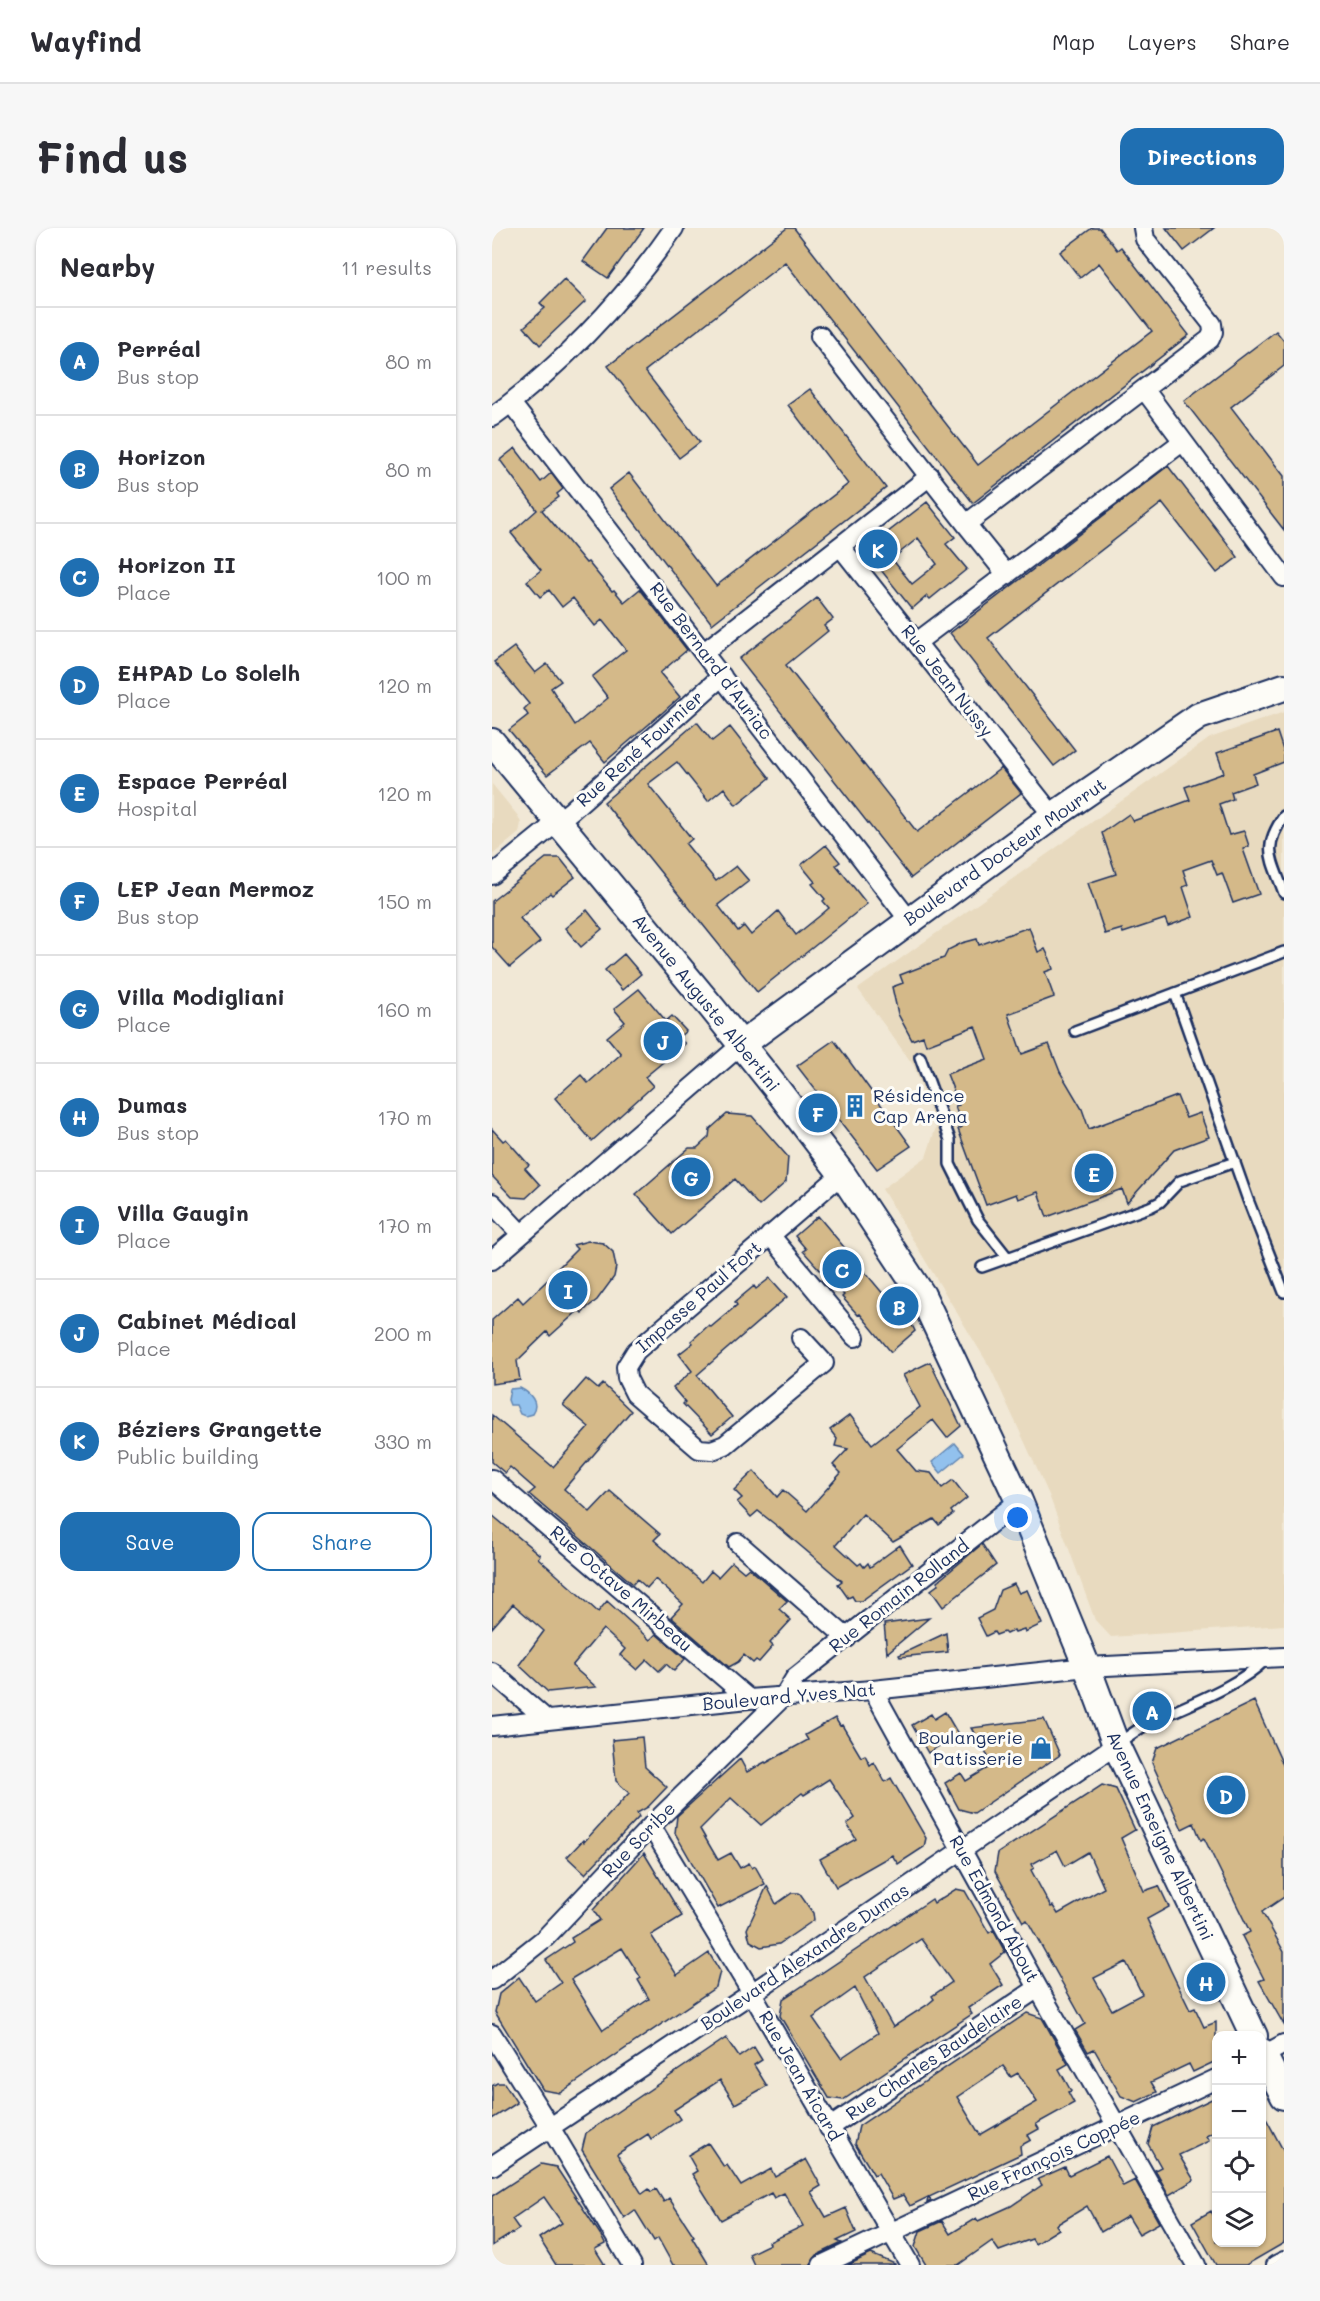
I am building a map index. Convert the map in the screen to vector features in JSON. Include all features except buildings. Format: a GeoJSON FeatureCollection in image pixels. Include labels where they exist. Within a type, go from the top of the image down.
{"type":"FeatureCollection","features":[{"type":"Feature","properties":{"kind":"street"},"geometry":{"type":"LineString","coordinates":[[492,417],[578,344],[646,268],[674,228]]}},
{"type":"Feature","properties":{"kind":"street"},"geometry":{"type":"LineString","coordinates":[[966,524],[1210,339],[1213,332],[1212,324],[1145,238],[1143,228]]}},
{"type":"Feature","properties":{"kind":"street"},"geometry":{"type":"LineString","coordinates":[[820,336],[1007,575]]}},
{"type":"Feature","properties":{"kind":"street"},"geometry":{"type":"LineString","coordinates":[[1144,390],[1284,577]]}},
{"type":"Feature","properties":{"kind":"street","name":"Rue Bernard d'Auriac"},"geometry":{"type":"LineString","coordinates":[[511,403],[909,920]]}},
{"type":"Feature","properties":{"kind":"street"},"geometry":{"type":"LineString","coordinates":[[917,642],[1182,442]]}},
{"type":"Feature","properties":{"kind":"street"},"geometry":{"type":"LineString","coordinates":[[704,652],[930,476]]}},
{"type":"Feature","properties":{"kind":"street","name":"Rue Jean Nussy"},"geometry":{"type":"LineString","coordinates":[[840,546],[1053,816]]}},
{"type":"Feature","properties":{"kind":"street","name":"Rue René Fournier"},"geometry":{"type":"LineString","coordinates":[[492,875],[558,822],[722,676]]}},
{"type":"Feature","properties":{"kind":"street","name":"Boulevard Docteur Mourrut"},"geometry":{"type":"LineString","coordinates":[[741,1045],[1053,816],[1199,716],[1284,687]]}},
{"type":"Feature","properties":{"kind":"street","name":"Avenue Auguste Albertini"},"geometry":{"type":"LineString","coordinates":[[492,742],[741,1045],[842,1174],[922,1295],[1019,1501],[1087,1667]]}},
{"type":"Feature","properties":{"kind":"street"},"geometry":{"type":"LineString","coordinates":[[492,1260],[741,1045]]}},
{"type":"Feature","properties":{"kind":"street","name":"Impasse Paul Fort"},"geometry":{"type":"LineString","coordinates":[[801,1338],[824,1364],[725,1445],[712,1450],[699,1449],[635,1394],[627,1378],[626,1367],[636,1351],[842,1174]]}},
{"type":"Feature","properties":{"kind":"street"},"geometry":{"type":"LineString","coordinates":[[492,1203],[521,1234]]}},
{"type":"Feature","properties":{"kind":"street"},"geometry":{"type":"LineString","coordinates":[[770,1235],[855,1337]]}},
{"type":"Feature","properties":{"kind":"street","name":"Rue Octave Mirbeau"},"geometry":{"type":"LineString","coordinates":[[492,1479],[749,1699]]}},
{"type":"Feature","properties":{"kind":"street","name":"Rue Romain Rolland"},"geometry":{"type":"LineString","coordinates":[[784,1696],[795,1678],[1019,1501]]}},
{"type":"Feature","properties":{"kind":"street"},"geometry":{"type":"LineString","coordinates":[[738,1543],[848,1638]]}},
{"type":"Feature","properties":{"kind":"street","name":"Boulevard Yves Nat"},"geometry":{"type":"LineString","coordinates":[[492,1726],[1087,1667],[1265,1660],[1284,1657]]}},
{"type":"Feature","properties":{"kind":"street","name":"Avenue Enseigne Albertini"},"geometry":{"type":"LineString","coordinates":[[1087,1667],[1116,1745],[1256,2031]]}},
{"type":"Feature","properties":{"kind":"street"},"geometry":{"type":"LineString","coordinates":[[492,1672],[547,1720]]}},
{"type":"Feature","properties":{"kind":"street","name":"Rue Edmond About"},"geometry":{"type":"LineString","coordinates":[[873,1690],[1038,1988],[1119,2126],[1196,2265]]}},
{"type":"Feature","properties":{"kind":"street","name":"Rue Scribe"},"geometry":{"type":"LineString","coordinates":[[492,1980],[545,1938],[651,1826],[784,1696]]}},
{"type":"Feature","properties":{"kind":"street","name":"Boulevard Alexandre Dumas"},"geometry":{"type":"LineString","coordinates":[[492,2166],[752,1993],[1116,1745]]}},
{"type":"Feature","properties":{"kind":"street","name":"Rue Jean Aicard"},"geometry":{"type":"LineString","coordinates":[[651,1826],[752,1993],[910,2265]]}},
{"type":"Feature","properties":{"kind":"street","name":"Rue Charles Baudelaire"},"geometry":{"type":"LineString","coordinates":[[829,2128],[1038,1988]]}},
{"type":"Feature","properties":{"kind":"street"},"geometry":{"type":"LineString","coordinates":[[492,2034],[632,2265]]}},
{"type":"Feature","properties":{"kind":"street","name":"Avenue Enseigne Albertini"},"geometry":{"type":"LineString","coordinates":[[1266,2051],[1284,2096]]}},
{"type":"Feature","properties":{"kind":"street","name":"Rue François Coppée"},"geometry":{"type":"LineString","coordinates":[[822,2265],[1212,2081]]}},
{"type":"Feature","properties":{"kind":"street"},"geometry":{"type":"LineString","coordinates":[[1276,2265],[1284,2261]]}},
{"type":"Feature","properties":{"kind":"lane"},"geometry":{"type":"LineString","coordinates":[[1284,816],[1270,841],[1270,852],[1284,893]]}},
{"type":"Feature","properties":{"kind":"lane"},"geometry":{"type":"LineString","coordinates":[[1075,1031],[1284,952]]}},
{"type":"Feature","properties":{"kind":"lane"},"geometry":{"type":"LineString","coordinates":[[1175,993],[1284,1292]]}},
{"type":"Feature","properties":{"kind":"lane"},"geometry":{"type":"LineString","coordinates":[[920,1057],[950,1140],[950,1164],[978,1220],[1008,1258]]}},
{"type":"Feature","properties":{"kind":"lane"},"geometry":{"type":"LineString","coordinates":[[982,1268],[1150,1207],[1160,1202],[1180,1181],[1235,1162]]}},
{"type":"Feature","properties":{"kind":"lane"},"geometry":{"type":"LineString","coordinates":[[1116,1745],[1147,1724],[1226,1686],[1258,1667],[1265,1660]]}},
{"type":"Feature","properties":{"kind":"shaded area"},"geometry":{"type":"Polygon","coordinates":[[[1284,712],[1284,1625],[1111,1637],[1095,1620],[1049,1495],[991,1369],[882,1189],[926,1157],[936,1127],[914,1066],[858,989],[1210,738],[1284,712]]]}},
{"type":"Feature","properties":{"kind":"shaded area"},"geometry":{"type":"Polygon","coordinates":[[[492,784],[521,823],[519,833],[492,855],[492,784]]]}},
{"type":"Feature","properties":{"kind":"water"},"geometry":{"type":"Polygon","coordinates":[[[520,1388],[533,1399],[535,1406],[532,1414],[525,1416],[520,1414],[516,1405],[510,1405],[508,1400],[510,1389],[520,1388]]]}},
{"type":"Feature","properties":{"kind":"water"},"geometry":{"type":"Polygon","coordinates":[[[955,1443],[964,1454],[941,1473],[932,1462],[955,1443]]]}},
{"type":"Feature","properties":{"kind":"place","name":"Béziers Grangette"},"geometry":{"type":"Point","coordinates":[878,549]}},
{"type":"Feature","properties":{"kind":"place","name":"Cabinet Médical"},"geometry":{"type":"Point","coordinates":[663,1041]}},
{"type":"Feature","properties":{"kind":"place","name":"Résidence Cap Arena"},"geometry":{"type":"Point","coordinates":[855,1106]}},
{"type":"Feature","properties":{"kind":"place","name":"LEP Jean Mermoz"},"geometry":{"type":"Point","coordinates":[818,1113]}},
{"type":"Feature","properties":{"kind":"place","name":"Espace Perréal"},"geometry":{"type":"Point","coordinates":[1094,1173]}},
{"type":"Feature","properties":{"kind":"place","name":"Villa Modigliani"},"geometry":{"type":"Point","coordinates":[691,1177]}},
{"type":"Feature","properties":{"kind":"place","name":"Horizon II"},"geometry":{"type":"Point","coordinates":[842,1269]}},
{"type":"Feature","properties":{"kind":"place","name":"Villa Gaugin"},"geometry":{"type":"Point","coordinates":[568,1290]}},
{"type":"Feature","properties":{"kind":"place","name":"Horizon"},"geometry":{"type":"Point","coordinates":[899,1306]}},
{"type":"Feature","properties":{"kind":"place","name":"Perréal"},"geometry":{"type":"Point","coordinates":[1152,1711]}},
{"type":"Feature","properties":{"kind":"place","name":"Boulangerie Patisserie"},"geometry":{"type":"Point","coordinates":[1041,1748]}},
{"type":"Feature","properties":{"kind":"place","name":"EHPAD Lo Solelh"},"geometry":{"type":"Point","coordinates":[1226,1795]}},
{"type":"Feature","properties":{"kind":"place","name":"Dumas"},"geometry":{"type":"Point","coordinates":[1206,1982]}}]}
